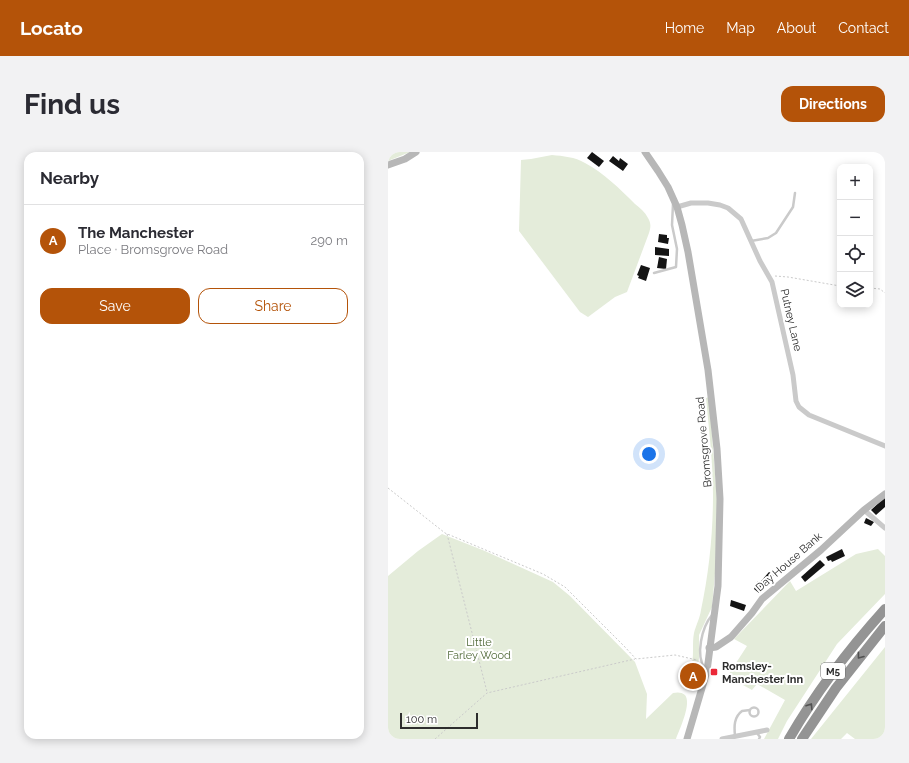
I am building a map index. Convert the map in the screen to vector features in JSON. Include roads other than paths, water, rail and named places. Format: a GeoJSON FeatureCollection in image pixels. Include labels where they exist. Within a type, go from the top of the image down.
{"type":"FeatureCollection","features":[{"type":"Feature","properties":{"kind":"highway","name":"M5"},"geometry":{"type":"LineString","coordinates":[[789,739],[826,681],[859,638],[885,609]]}},
{"type":"Feature","properties":{"kind":"highway","name":"M5"},"geometry":{"type":"LineString","coordinates":[[802,739],[836,688],[885,626]]}},
{"type":"Feature","properties":{"kind":"main road"},"geometry":{"type":"LineString","coordinates":[[388,165],[405,159],[416,152]]}},
{"type":"Feature","properties":{"kind":"main road","name":"Bromsgrove Road"},"geometry":{"type":"LineString","coordinates":[[644,152],[658,171],[677,207],[688,252],[708,370],[717,449],[720,499],[718,586],[707,671],[687,739]]}},
{"type":"Feature","properties":{"kind":"main road","name":"Day House Bank"},"geometry":{"type":"LineString","coordinates":[[709,648],[716,647],[731,636],[752,613],[762,599],[821,550],[864,510],[885,494]]}},
{"type":"Feature","properties":{"kind":"street","name":"Putney Lane"},"geometry":{"type":"LineString","coordinates":[[677,207],[691,203],[720,205],[728,208],[741,219],[760,261],[772,282],[793,375],[796,401],[799,407],[809,414],[885,446]]}},
{"type":"Feature","properties":{"kind":"street"},"geometry":{"type":"LineString","coordinates":[[864,510],[885,528]]}},
{"type":"Feature","properties":{"kind":"street"},"geometry":{"type":"LineString","coordinates":[[722,739],[767,730]]}},
{"type":"Feature","properties":{"kind":"lane"},"geometry":{"type":"LineString","coordinates":[[752,241],[768,238],[776,233],[793,207],[795,194]]}},
{"type":"Feature","properties":{"kind":"lane"},"geometry":{"type":"LineString","coordinates":[[654,273],[676,267],[677,249],[672,225],[674,200]]}},
{"type":"Feature","properties":{"kind":"lane"},"geometry":{"type":"LineString","coordinates":[[707,671],[703,666],[702,661],[702,635],[708,620],[712,615],[715,615]]}},
{"type":"Feature","properties":{"kind":"lane"},"geometry":{"type":"LineString","coordinates":[[735,736],[734,728],[737,716],[742,711],[750,710]]}},
{"type":"Feature","properties":{"kind":"lane"},"geometry":{"type":"LineString","coordinates":[[757,732],[760,737],[759,739]]}},
{"type":"Feature","properties":{"kind":"place","name":"Romsley- Manchester Inn"},"geometry":{"type":"Point","coordinates":[714,672]}},
{"type":"Feature","properties":{"kind":"place","name":"The Manchester"},"geometry":{"type":"Point","coordinates":[693,676]}},
{"type":"Feature","properties":{"kind":"park label","name":"Little Farley Wood"},"geometry":{"type":"Point","coordinates":[479,648]}}]}
